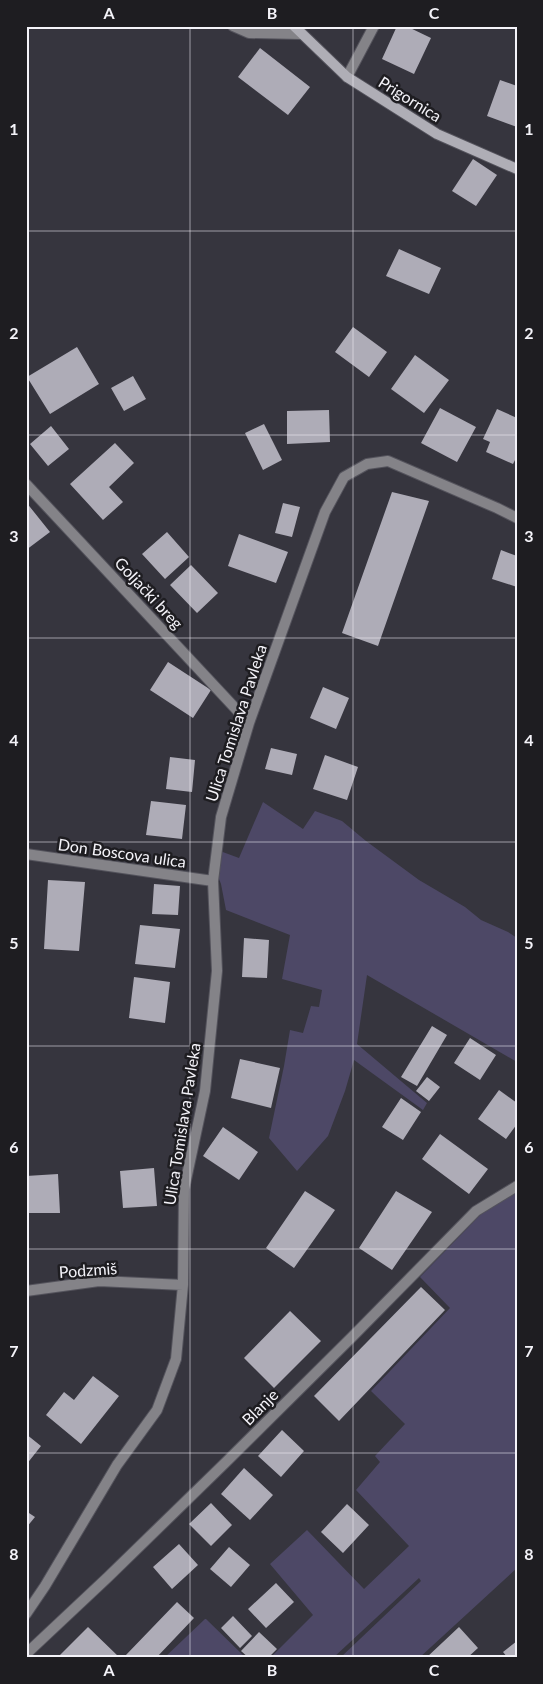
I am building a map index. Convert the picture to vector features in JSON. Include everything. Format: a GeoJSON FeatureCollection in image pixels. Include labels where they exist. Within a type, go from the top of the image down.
{"type":"FeatureCollection","features":[{"type":"Feature","properties":{"kind":"street","name":"Prigornica"},"geometry":{"type":"LineString","coordinates":[[233,26],[249,33],[297,30],[347,78],[437,134],[517,169]]}},
{"type":"Feature","properties":{"kind":"street"},"geometry":{"type":"LineString","coordinates":[[347,78],[374,26]]}},
{"type":"Feature","properties":{"kind":"street","name":"Ulica Tomislava Pavleka"},"geometry":{"type":"LineString","coordinates":[[26,1614],[45,1586],[117,1465],[157,1410],[176,1358],[183,1285],[184,1189],[205,1091],[217,972],[213,881],[221,817],[249,723],[326,512],[344,477],[367,464],[388,461],[517,518]]}},
{"type":"Feature","properties":{"kind":"street","name":"Goljački breg"},"geometry":{"type":"LineString","coordinates":[[26,484],[249,723]]}},
{"type":"Feature","properties":{"kind":"street","name":"Don Boscova ulica"},"geometry":{"type":"LineString","coordinates":[[26,854],[213,881]]}},
{"type":"Feature","properties":{"kind":"street","name":"Blanje"},"geometry":{"type":"LineString","coordinates":[[26,1654],[178,1509],[476,1211],[517,1186]]}},
{"type":"Feature","properties":{"kind":"street","name":"Podzmiš"},"geometry":{"type":"LineString","coordinates":[[26,1291],[99,1281],[183,1285]]}},
{"type":"Feature","properties":{"kind":"shaded area"},"geometry":{"type":"Polygon","coordinates":[[[263,802],[303,829],[315,811],[342,821],[419,880],[465,907],[481,920],[517,938],[517,1062],[367,975],[357,1044],[427,1103],[423,1110],[354,1060],[345,1091],[328,1136],[297,1171],[269,1138],[290,1030],[303,1033],[311,1006],[319,1007],[322,990],[282,979],[290,935],[226,910],[217,874],[220,851],[239,858],[263,802]]]}},
{"type":"Feature","properties":{"kind":"shaded area"},"geometry":{"type":"Polygon","coordinates":[[[517,1193],[517,1568],[419,1658],[340,1658],[421,1581],[419,1578],[333,1658],[270,1658],[313,1615],[270,1564],[307,1530],[364,1589],[409,1546],[356,1490],[380,1462],[375,1456],[405,1424],[371,1391],[450,1308],[420,1277],[485,1210],[510,1195],[517,1193]]]}},
{"type":"Feature","properties":{"kind":"shaded area"},"geometry":{"type":"Polygon","coordinates":[[[205,1619],[246,1658],[164,1658],[205,1619]]]}},
{"type":"Feature","properties":{"kind":"building"},"geometry":{"type":"Polygon","coordinates":[[[397,26],[406,26],[431,38],[414,74],[382,59],[397,26]]]}},
{"type":"Feature","properties":{"kind":"building"},"geometry":{"type":"Polygon","coordinates":[[[260,48],[310,87],[288,115],[238,77],[260,48]]]}},
{"type":"Feature","properties":{"kind":"building"},"geometry":{"type":"Polygon","coordinates":[[[500,80],[517,86],[517,127],[487,116],[500,80]]]}},
{"type":"Feature","properties":{"kind":"building"},"geometry":{"type":"Polygon","coordinates":[[[473,159],[497,175],[476,206],[452,191],[473,159]]]}},
{"type":"Feature","properties":{"kind":"building"},"geometry":{"type":"Polygon","coordinates":[[[399,249],[441,268],[429,294],[386,276],[399,249]]]}},
{"type":"Feature","properties":{"kind":"building"},"geometry":{"type":"Polygon","coordinates":[[[353,327],[387,352],[369,377],[335,352],[353,327]]]}},
{"type":"Feature","properties":{"kind":"building"},"geometry":{"type":"Polygon","coordinates":[[[77,347],[99,384],[50,414],[27,377],[77,347]]]}},
{"type":"Feature","properties":{"kind":"building"},"geometry":{"type":"Polygon","coordinates":[[[415,355],[449,380],[424,413],[391,389],[415,355]]]}},
{"type":"Feature","properties":{"kind":"building"},"geometry":{"type":"Polygon","coordinates":[[[133,376],[146,399],[124,411],[111,388],[133,376]]]}},
{"type":"Feature","properties":{"kind":"building"},"geometry":{"type":"Polygon","coordinates":[[[440,408],[476,427],[457,462],[421,443],[440,408]]]}},
{"type":"Feature","properties":{"kind":"building"},"geometry":{"type":"Polygon","coordinates":[[[497,409],[517,418],[517,456],[513,464],[486,452],[490,442],[483,439],[497,409]]]}},
{"type":"Feature","properties":{"kind":"building"},"geometry":{"type":"Polygon","coordinates":[[[329,410],[330,442],[287,444],[287,411],[329,410]]]}},
{"type":"Feature","properties":{"kind":"building"},"geometry":{"type":"Polygon","coordinates":[[[264,424],[282,460],[263,470],[245,433],[264,424]]]}},
{"type":"Feature","properties":{"kind":"building"},"geometry":{"type":"Polygon","coordinates":[[[51,426],[69,449],[48,466],[30,444],[51,426]]]}},
{"type":"Feature","properties":{"kind":"building"},"geometry":{"type":"Polygon","coordinates":[[[115,443],[134,463],[109,487],[123,502],[103,520],[70,484],[115,443]]]}},
{"type":"Feature","properties":{"kind":"building"},"geometry":{"type":"Polygon","coordinates":[[[392,492],[429,501],[378,646],[342,633],[392,492]]]}},
{"type":"Feature","properties":{"kind":"building"},"geometry":{"type":"Polygon","coordinates":[[[26,502],[50,532],[26,550],[26,502]]]}},
{"type":"Feature","properties":{"kind":"building"},"geometry":{"type":"Polygon","coordinates":[[[283,503],[300,507],[292,537],[275,533],[283,503]]]}},
{"type":"Feature","properties":{"kind":"building"},"geometry":{"type":"Polygon","coordinates":[[[167,532],[189,557],[165,579],[142,554],[167,532]]]}},
{"type":"Feature","properties":{"kind":"building"},"geometry":{"type":"Polygon","coordinates":[[[239,534],[288,552],[276,583],[228,566],[239,534]]]}},
{"type":"Feature","properties":{"kind":"building"},"geometry":{"type":"Polygon","coordinates":[[[501,550],[517,556],[517,587],[492,579],[501,550]]]}},
{"type":"Feature","properties":{"kind":"building"},"geometry":{"type":"Polygon","coordinates":[[[191,565],[218,593],[197,613],[170,585],[191,565]]]}},
{"type":"Feature","properties":{"kind":"building"},"geometry":{"type":"Polygon","coordinates":[[[168,662],[211,690],[193,718],[150,690],[168,662]]]}},
{"type":"Feature","properties":{"kind":"building"},"geometry":{"type":"Polygon","coordinates":[[[323,687],[349,698],[336,729],[310,718],[323,687]]]}},
{"type":"Feature","properties":{"kind":"building"},"geometry":{"type":"Polygon","coordinates":[[[271,748],[297,754],[292,775],[265,769],[271,748]]]}},
{"type":"Feature","properties":{"kind":"building"},"geometry":{"type":"Polygon","coordinates":[[[325,755],[358,767],[347,800],[313,789],[325,755]]]}},
{"type":"Feature","properties":{"kind":"building"},"geometry":{"type":"Polygon","coordinates":[[[170,757],[195,760],[192,792],[166,789],[170,757]]]}},
{"type":"Feature","properties":{"kind":"building"},"geometry":{"type":"Polygon","coordinates":[[[151,801],[186,805],[182,839],[146,835],[151,801]]]}},
{"type":"Feature","properties":{"kind":"building"},"geometry":{"type":"Polygon","coordinates":[[[48,880],[85,882],[79,951],[44,949],[48,880]]]}},
{"type":"Feature","properties":{"kind":"building"},"geometry":{"type":"Polygon","coordinates":[[[154,884],[180,886],[178,915],[152,914],[154,884]]]}},
{"type":"Feature","properties":{"kind":"building"},"geometry":{"type":"Polygon","coordinates":[[[140,925],[180,929],[175,968],[135,964],[140,925]]]}},
{"type":"Feature","properties":{"kind":"building"},"geometry":{"type":"Polygon","coordinates":[[[244,938],[269,940],[267,978],[242,977],[244,938]]]}},
{"type":"Feature","properties":{"kind":"building"},"geometry":{"type":"Polygon","coordinates":[[[134,977],[170,982],[165,1023],[129,1018],[134,977]]]}},
{"type":"Feature","properties":{"kind":"building"},"geometry":{"type":"Polygon","coordinates":[[[432,1026],[447,1035],[417,1086],[401,1077],[432,1026]]]}},
{"type":"Feature","properties":{"kind":"building"},"geometry":{"type":"Polygon","coordinates":[[[470,1038],[496,1055],[480,1080],[454,1063],[470,1038]]]}},
{"type":"Feature","properties":{"kind":"building"},"geometry":{"type":"Polygon","coordinates":[[[240,1059],[280,1068],[271,1108],[231,1098],[240,1059]]]}},
{"type":"Feature","properties":{"kind":"building"},"geometry":{"type":"Polygon","coordinates":[[[427,1077],[440,1087],[429,1101],[416,1091],[427,1077]]]}},
{"type":"Feature","properties":{"kind":"building"},"geometry":{"type":"Polygon","coordinates":[[[499,1090],[517,1103],[517,1124],[506,1139],[478,1119],[499,1090]]]}},
{"type":"Feature","properties":{"kind":"building"},"geometry":{"type":"Polygon","coordinates":[[[401,1098],[421,1112],[403,1140],[382,1127],[401,1098]]]}},
{"type":"Feature","properties":{"kind":"building"},"geometry":{"type":"Polygon","coordinates":[[[223,1127],[258,1152],[239,1180],[203,1156],[223,1127]]]}},
{"type":"Feature","properties":{"kind":"building"},"geometry":{"type":"Polygon","coordinates":[[[440,1134],[488,1169],[469,1194],[422,1159],[440,1134]]]}},
{"type":"Feature","properties":{"kind":"building"},"geometry":{"type":"Polygon","coordinates":[[[154,1168],[157,1206],[123,1208],[120,1171],[154,1168]]]}},
{"type":"Feature","properties":{"kind":"building"},"geometry":{"type":"Polygon","coordinates":[[[58,1174],[60,1213],[26,1213],[26,1176],[58,1174]]]}},
{"type":"Feature","properties":{"kind":"building"},"geometry":{"type":"Polygon","coordinates":[[[305,1191],[335,1210],[294,1268],[266,1248],[305,1191]]]}},
{"type":"Feature","properties":{"kind":"building"},"geometry":{"type":"Polygon","coordinates":[[[396,1191],[432,1212],[392,1270],[359,1248],[396,1191]]]}},
{"type":"Feature","properties":{"kind":"building"},"geometry":{"type":"Polygon","coordinates":[[[421,1287],[445,1310],[339,1421],[314,1396],[421,1287]]]}},
{"type":"Feature","properties":{"kind":"building"},"geometry":{"type":"Polygon","coordinates":[[[290,1311],[321,1341],[274,1388],[244,1358],[290,1311]]]}},
{"type":"Feature","properties":{"kind":"building"},"geometry":{"type":"Polygon","coordinates":[[[93,1376],[119,1396],[81,1444],[46,1415],[64,1392],[74,1400],[93,1376]]]}},
{"type":"Feature","properties":{"kind":"building"},"geometry":{"type":"Polygon","coordinates":[[[282,1430],[304,1451],[281,1477],[258,1456],[282,1430]]]}},
{"type":"Feature","properties":{"kind":"building"},"geometry":{"type":"Polygon","coordinates":[[[26,1434],[41,1446],[26,1465],[26,1434]]]}},
{"type":"Feature","properties":{"kind":"building"},"geometry":{"type":"Polygon","coordinates":[[[244,1468],[273,1495],[250,1520],[221,1494],[244,1468]]]}},
{"type":"Feature","properties":{"kind":"building"},"geometry":{"type":"Polygon","coordinates":[[[211,1503],[232,1525],[211,1546],[189,1524],[211,1503]]]}},
{"type":"Feature","properties":{"kind":"building"},"geometry":{"type":"Polygon","coordinates":[[[347,1504],[369,1525],[343,1553],[321,1532],[347,1504]]]}},
{"type":"Feature","properties":{"kind":"building"},"geometry":{"type":"Polygon","coordinates":[[[26,1511],[35,1517],[26,1528],[26,1511]]]}},
{"type":"Feature","properties":{"kind":"building"},"geometry":{"type":"Polygon","coordinates":[[[179,1544],[198,1565],[172,1589],[153,1567],[179,1544]]]}},
{"type":"Feature","properties":{"kind":"building"},"geometry":{"type":"Polygon","coordinates":[[[229,1547],[250,1565],[231,1587],[210,1569],[229,1547]]]}},
{"type":"Feature","properties":{"kind":"building"},"geometry":{"type":"Polygon","coordinates":[[[276,1583],[294,1602],[266,1628],[248,1609],[276,1583]]]}},
{"type":"Feature","properties":{"kind":"building"},"geometry":{"type":"Polygon","coordinates":[[[177,1602],[194,1618],[156,1658],[127,1658],[125,1656],[177,1602]]]}},
{"type":"Feature","properties":{"kind":"building"},"geometry":{"type":"Polygon","coordinates":[[[233,1616],[252,1636],[240,1648],[221,1628],[233,1616]]]}},
{"type":"Feature","properties":{"kind":"building"},"geometry":{"type":"Polygon","coordinates":[[[88,1627],[118,1658],[63,1658],[60,1655],[88,1627]]]}},
{"type":"Feature","properties":{"kind":"building"},"geometry":{"type":"Polygon","coordinates":[[[459,1627],[478,1648],[467,1658],[426,1658],[459,1627]]]}},
{"type":"Feature","properties":{"kind":"building"},"geometry":{"type":"Polygon","coordinates":[[[259,1632],[277,1649],[268,1658],[249,1658],[241,1651],[259,1632]]]}},
{"type":"Feature","properties":{"kind":"building"},"geometry":{"type":"Polygon","coordinates":[[[517,1641],[517,1658],[508,1658],[503,1652],[517,1641]]]}}]}
